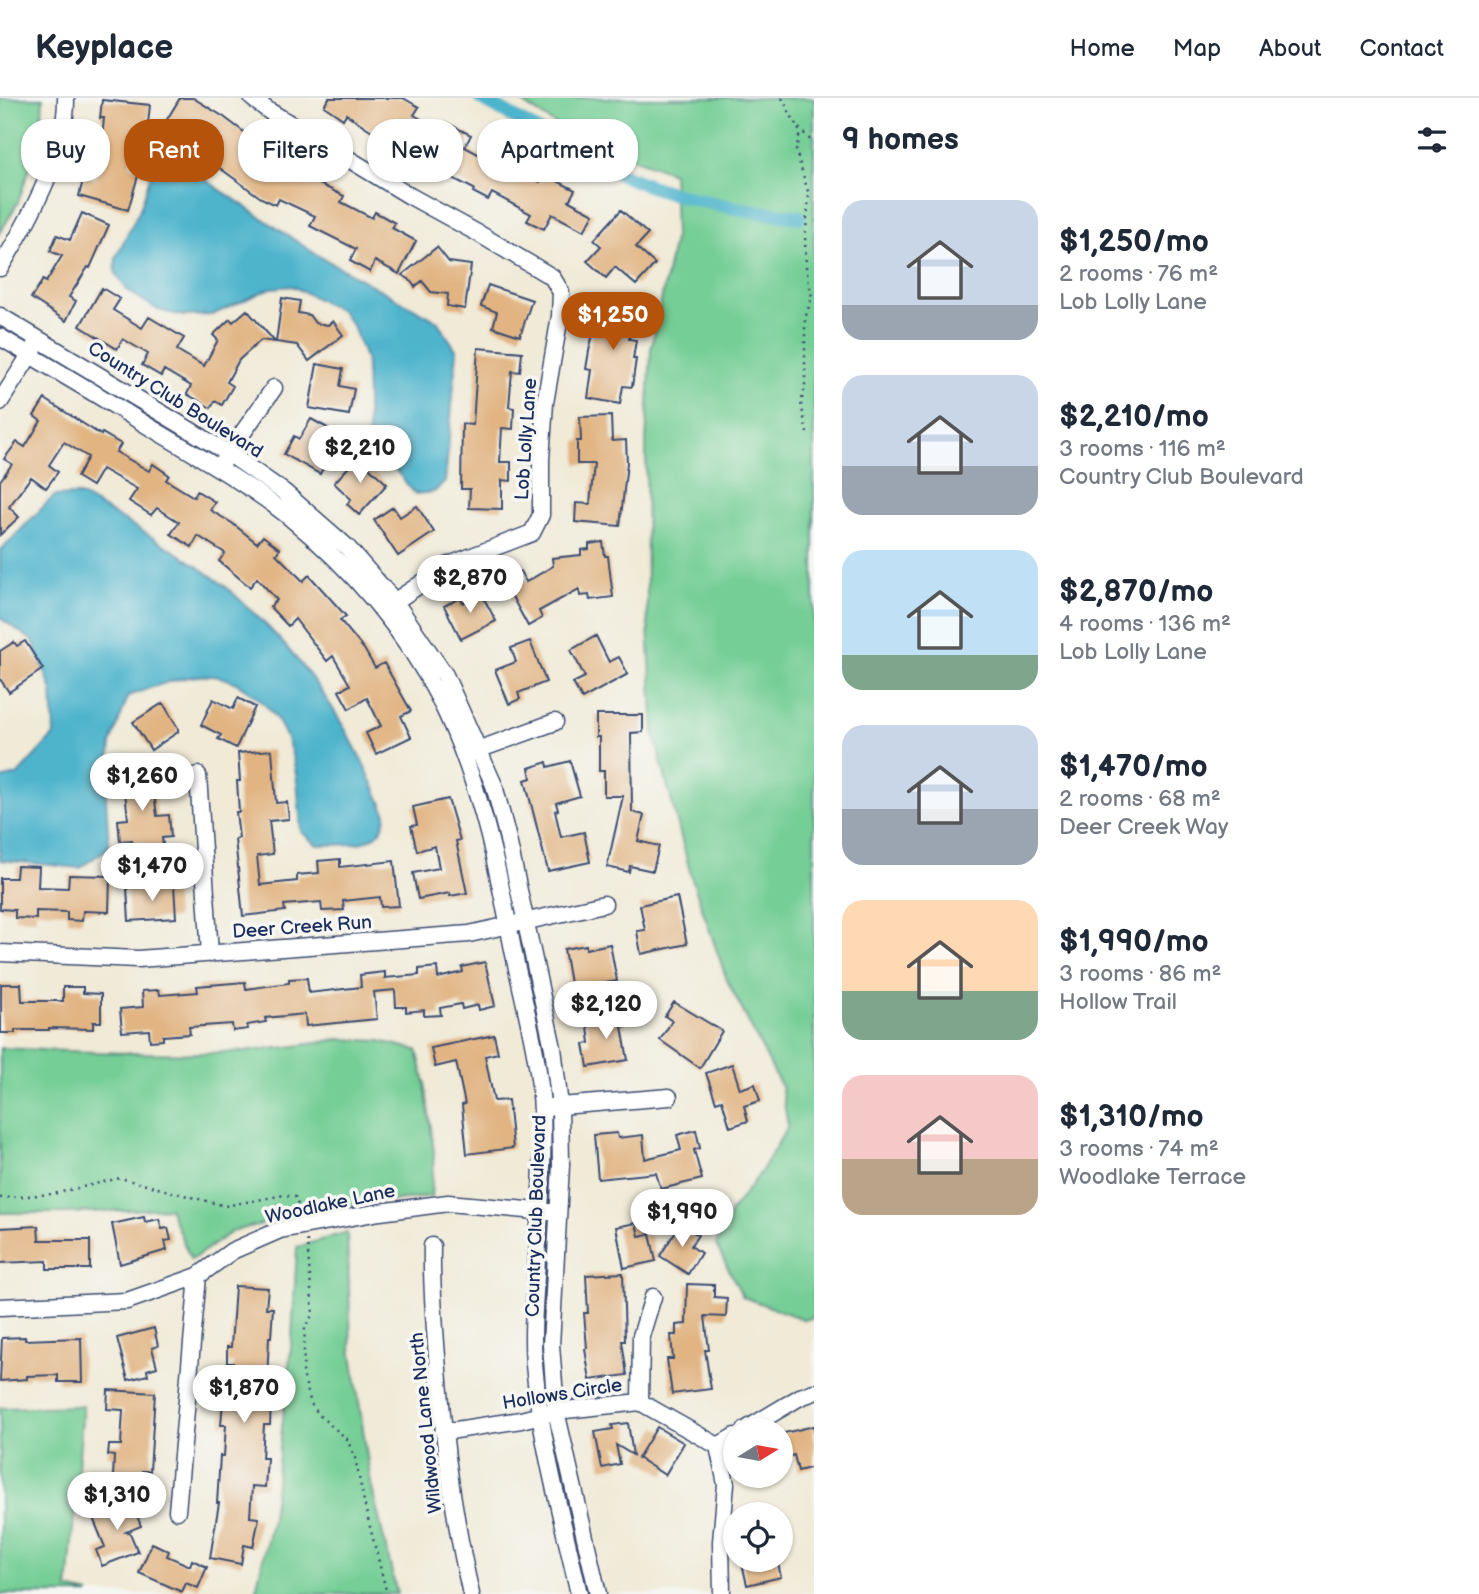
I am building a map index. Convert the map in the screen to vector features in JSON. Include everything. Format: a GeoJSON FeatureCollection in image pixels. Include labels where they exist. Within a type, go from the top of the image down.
{"type":"FeatureCollection","features":[{"type":"Feature","properties":{"kind":"street"},"geometry":{"type":"LineString","coordinates":[[0,268],[47,178],[66,114],[66,98]]}},
{"type":"Feature","properties":{"kind":"street","name":"Lob Lolly Lane"},"geometry":{"type":"LineString","coordinates":[[252,98],[410,196],[552,277],[561,292],[560,316],[545,403],[541,514],[532,533],[449,565],[388,606]]}},
{"type":"Feature","properties":{"kind":"street","name":"Country Club Boulevard"},"geometry":{"type":"LineString","coordinates":[[0,316],[228,453],[308,511],[347,547],[388,606],[445,675],[480,749],[494,785],[507,835],[516,922],[542,1107],[533,1335],[535,1373],[598,1594]]}},
{"type":"Feature","properties":{"kind":"street","name":"Country Club Boulevard"},"geometry":{"type":"LineString","coordinates":[[0,337],[219,469],[285,514],[388,606],[408,648],[438,695],[478,793],[553,1048],[560,1106],[561,1165],[547,1452],[579,1594]]}},
{"type":"Feature","properties":{"kind":"street"},"geometry":{"type":"LineString","coordinates":[[0,402],[40,339]]}},
{"type":"Feature","properties":{"kind":"street"},"geometry":{"type":"LineString","coordinates":[[219,469],[274,388]]}},
{"type":"Feature","properties":{"kind":"street"},"geometry":{"type":"LineString","coordinates":[[463,754],[555,722]]}},
{"type":"Feature","properties":{"kind":"street"},"geometry":{"type":"LineString","coordinates":[[198,775],[210,954]]}},
{"type":"Feature","properties":{"kind":"street","name":"Deer Creek Run"},"geometry":{"type":"LineString","coordinates":[[0,953],[138,959],[469,934],[604,904]]}},
{"type":"Feature","properties":{"kind":"street"},"geometry":{"type":"LineString","coordinates":[[542,1107],[669,1097]]}},
{"type":"Feature","properties":{"kind":"street","name":"Woodlake Lane"},"geometry":{"type":"LineString","coordinates":[[0,1307],[127,1301],[198,1276],[232,1251],[280,1230],[380,1212],[448,1203],[558,1212]]}},
{"type":"Feature","properties":{"kind":"street","name":"Wildwood Lane North"},"geometry":{"type":"LineString","coordinates":[[432,1246],[431,1283],[443,1432],[461,1551],[471,1594]]}},
{"type":"Feature","properties":{"kind":"street"},"geometry":{"type":"LineString","coordinates":[[177,1511],[198,1276]]}},
{"type":"Feature","properties":{"kind":"street"},"geometry":{"type":"LineString","coordinates":[[640,1402],[641,1336],[653,1297]]}},
{"type":"Feature","properties":{"kind":"street"},"geometry":{"type":"LineString","coordinates":[[765,1418],[800,1397],[814,1392]]}},
{"type":"Feature","properties":{"kind":"street","name":"Hollows Circle"},"geometry":{"type":"LineString","coordinates":[[443,1432],[640,1402],[718,1446]]}},
{"type":"Feature","properties":{"kind":"street"},"geometry":{"type":"LineString","coordinates":[[722,1594],[721,1542],[726,1484],[718,1446],[723,1443]]}},
{"type":"Feature","properties":{"kind":"path"},"geometry":{"type":"LineString","coordinates":[[782,98],[800,132],[796,151],[809,195],[806,267],[813,296],[805,319],[806,376],[800,402],[807,433]]}},
{"type":"Feature","properties":{"kind":"path"},"geometry":{"type":"LineString","coordinates":[[796,125],[814,144]]}},
{"type":"Feature","properties":{"kind":"path"},"geometry":{"type":"LineString","coordinates":[[0,1198],[53,1194],[120,1178],[225,1206],[284,1195],[295,1197],[306,1226],[313,1314],[305,1327],[303,1374],[311,1404],[321,1417],[347,1438],[355,1458],[387,1594]]}},
{"type":"Feature","properties":{"kind":"green space"},"geometry":{"type":"Polygon","coordinates":[[[0,98],[43,98],[42,119],[21,119],[21,182],[25,182],[18,202],[0,233],[0,98]]]}},
{"type":"Feature","properties":{"kind":"green space"},"geometry":{"type":"Polygon","coordinates":[[[515,98],[814,98],[814,1317],[805,1320],[743,1297],[716,1245],[732,1210],[761,1172],[788,1126],[781,1086],[727,980],[692,879],[654,734],[647,608],[646,443],[651,349],[675,235],[673,173],[638,160],[638,119],[547,119],[515,98]]]}},
{"type":"Feature","properties":{"kind":"green space"},"geometry":{"type":"Polygon","coordinates":[[[339,1039],[380,1041],[417,1050],[425,1083],[434,1152],[431,1196],[326,1209],[233,1231],[191,1260],[169,1208],[0,1213],[0,1048],[212,1053],[296,1046],[339,1039]]]}},
{"type":"Feature","properties":{"kind":"green space"},"geometry":{"type":"Polygon","coordinates":[[[347,1232],[351,1347],[371,1484],[397,1594],[255,1594],[272,1518],[292,1338],[297,1247],[347,1232]]]}},
{"type":"Feature","properties":{"kind":"green space"},"geometry":{"type":"Polygon","coordinates":[[[83,1406],[68,1589],[90,1594],[0,1594],[0,1408],[83,1406]]]}},
{"type":"Feature","properties":{"kind":"water"},"geometry":{"type":"Polygon","coordinates":[[[148,182],[209,182],[317,255],[437,321],[457,351],[445,482],[434,492],[415,494],[368,436],[366,361],[353,326],[340,310],[292,286],[271,288],[212,315],[184,316],[158,310],[127,290],[115,272],[116,257],[140,209],[148,182]]]}},
{"type":"Feature","properties":{"kind":"water"},"geometry":{"type":"Polygon","coordinates":[[[80,495],[208,573],[233,593],[278,637],[316,683],[361,758],[386,814],[384,826],[378,834],[360,843],[317,845],[301,832],[296,773],[292,754],[278,721],[266,706],[241,686],[222,678],[201,676],[169,682],[128,696],[111,744],[106,798],[109,847],[80,868],[0,860],[0,779],[17,775],[54,735],[52,691],[33,641],[0,618],[0,551],[54,496],[80,495]]]}},
{"type":"Feature","properties":{"kind":"building"},"geometry":{"type":"Polygon","coordinates":[[[180,98],[193,98],[238,128],[238,181],[224,171],[224,119],[167,119],[180,98]]]}},
{"type":"Feature","properties":{"kind":"building"},"geometry":{"type":"Polygon","coordinates":[[[329,98],[403,98],[419,107],[414,115],[421,119],[367,119],[367,128],[346,114],[343,119],[324,106],[329,98]]]}},
{"type":"Feature","properties":{"kind":"building"},"geometry":{"type":"Polygon","coordinates":[[[102,100],[150,105],[148,119],[124,119],[124,182],[136,182],[128,210],[79,196],[82,182],[110,182],[110,119],[100,118],[102,100]]]}},
{"type":"Feature","properties":{"kind":"building"},"geometry":{"type":"Polygon","coordinates":[[[463,131],[471,135],[465,147],[477,154],[477,182],[560,182],[575,190],[569,201],[594,214],[584,231],[552,214],[544,229],[527,221],[531,214],[492,193],[488,200],[473,192],[474,189],[460,182],[463,182],[463,131]]]}},
{"type":"Feature","properties":{"kind":"building"},"geometry":{"type":"Polygon","coordinates":[[[239,182],[315,182],[344,196],[341,202],[372,218],[375,212],[395,223],[392,228],[416,241],[399,274],[375,261],[370,272],[350,261],[356,249],[310,226],[315,216],[279,199],[276,205],[239,182]]]}},
{"type":"Feature","properties":{"kind":"building"},"geometry":{"type":"Polygon","coordinates":[[[621,210],[648,234],[636,247],[655,264],[636,285],[615,267],[606,278],[587,261],[601,246],[594,240],[621,210]]]}},
{"type":"Feature","properties":{"kind":"building"},"geometry":{"type":"Polygon","coordinates":[[[82,213],[109,225],[90,268],[88,267],[69,297],[76,301],[66,321],[31,298],[43,280],[46,282],[62,256],[50,251],[57,235],[70,240],[82,213]]]}},
{"type":"Feature","properties":{"kind":"building"},"geometry":{"type":"Polygon","coordinates":[[[437,247],[449,262],[471,265],[465,309],[447,306],[448,294],[431,292],[422,281],[415,287],[402,275],[437,247]]]}},
{"type":"Feature","properties":{"kind":"building"},"geometry":{"type":"Polygon","coordinates":[[[488,285],[532,300],[520,336],[493,327],[497,312],[481,306],[488,285]]]}},
{"type":"Feature","properties":{"kind":"building"},"geometry":{"type":"Polygon","coordinates":[[[102,288],[120,299],[113,310],[142,328],[149,317],[184,338],[177,350],[204,366],[218,340],[213,335],[230,319],[233,322],[247,310],[275,342],[261,340],[239,360],[227,382],[233,386],[222,405],[215,401],[211,408],[187,394],[191,386],[164,370],[161,376],[142,365],[148,354],[123,339],[117,349],[80,326],[102,288]]]}},
{"type":"Feature","properties":{"kind":"building"},"geometry":{"type":"Polygon","coordinates":[[[282,298],[300,301],[298,313],[309,315],[315,323],[328,325],[333,321],[343,335],[309,361],[297,345],[276,342],[282,298]]]}},
{"type":"Feature","properties":{"kind":"building"},"geometry":{"type":"Polygon","coordinates":[[[606,299],[643,306],[640,319],[633,317],[629,339],[636,340],[632,387],[623,386],[620,404],[588,398],[592,370],[586,369],[589,351],[596,321],[603,323],[606,299]]]}},
{"type":"Feature","properties":{"kind":"building"},"geometry":{"type":"Polygon","coordinates":[[[478,348],[522,352],[520,372],[512,371],[509,407],[514,408],[513,429],[502,428],[500,462],[511,462],[511,481],[502,480],[502,509],[469,508],[470,489],[461,489],[462,424],[473,425],[478,348]]]}},
{"type":"Feature","properties":{"kind":"building"},"geometry":{"type":"Polygon","coordinates":[[[317,364],[343,369],[340,386],[354,389],[349,415],[309,408],[317,364]]]}},
{"type":"Feature","properties":{"kind":"building"},"geometry":{"type":"Polygon","coordinates":[[[45,399],[101,435],[102,433],[121,444],[116,452],[149,471],[153,464],[169,475],[166,480],[194,497],[197,491],[215,502],[210,510],[257,543],[263,536],[280,549],[276,554],[303,581],[309,575],[346,616],[340,620],[364,649],[375,668],[384,663],[411,711],[401,716],[411,737],[376,754],[366,733],[381,726],[367,698],[349,709],[339,691],[350,685],[333,656],[327,661],[295,619],[288,626],[270,607],[277,600],[257,578],[250,587],[219,561],[225,553],[198,536],[192,547],[171,534],[179,522],[157,508],[151,515],[129,501],[137,489],[102,469],[92,486],[77,477],[88,457],[64,442],[49,465],[58,472],[46,488],[31,477],[9,507],[19,517],[0,535],[0,481],[12,464],[4,459],[17,442],[25,447],[41,421],[34,416],[45,399]]]}},
{"type":"Feature","properties":{"kind":"building"},"geometry":{"type":"Polygon","coordinates":[[[611,416],[612,441],[626,440],[627,463],[620,526],[575,522],[576,503],[590,504],[594,464],[577,464],[577,441],[581,441],[580,417],[611,416]]]}},
{"type":"Feature","properties":{"kind":"building"},"geometry":{"type":"Polygon","coordinates":[[[311,419],[335,432],[323,452],[329,456],[320,474],[284,454],[294,436],[299,439],[311,419]]]}},
{"type":"Feature","properties":{"kind":"building"},"geometry":{"type":"Polygon","coordinates":[[[358,457],[387,484],[359,515],[347,504],[351,499],[334,483],[358,457]]]}},
{"type":"Feature","properties":{"kind":"building"},"geometry":{"type":"Polygon","coordinates":[[[417,506],[434,532],[398,556],[374,520],[393,507],[400,517],[417,506]]]}},
{"type":"Feature","properties":{"kind":"building"},"geometry":{"type":"Polygon","coordinates":[[[603,542],[605,556],[608,556],[613,597],[590,600],[589,595],[580,596],[579,589],[539,611],[542,618],[528,626],[503,580],[520,571],[526,582],[553,566],[552,558],[581,555],[581,550],[589,549],[589,544],[603,542]]]}},
{"type":"Feature","properties":{"kind":"building"},"geometry":{"type":"Polygon","coordinates":[[[481,593],[496,621],[461,639],[444,606],[460,598],[463,603],[481,593]]]}},
{"type":"Feature","properties":{"kind":"building"},"geometry":{"type":"Polygon","coordinates":[[[596,636],[609,662],[619,657],[628,674],[582,699],[573,683],[585,677],[571,650],[596,636]]]}},
{"type":"Feature","properties":{"kind":"building"},"geometry":{"type":"Polygon","coordinates":[[[25,641],[43,669],[9,692],[0,679],[0,651],[14,642],[17,646],[25,641]]]}},
{"type":"Feature","properties":{"kind":"building"},"geometry":{"type":"Polygon","coordinates":[[[530,641],[546,682],[518,693],[520,699],[509,704],[495,670],[516,662],[511,648],[530,641]]]}},
{"type":"Feature","properties":{"kind":"building"},"geometry":{"type":"Polygon","coordinates":[[[238,698],[255,707],[236,748],[218,739],[221,735],[201,725],[213,699],[233,709],[238,698]]]}},
{"type":"Feature","properties":{"kind":"building"},"geometry":{"type":"Polygon","coordinates":[[[163,703],[178,732],[151,750],[133,722],[163,703]]]}},
{"type":"Feature","properties":{"kind":"building"},"geometry":{"type":"Polygon","coordinates":[[[596,715],[643,715],[643,732],[631,733],[632,812],[644,815],[638,841],[659,846],[653,871],[630,866],[629,872],[607,867],[623,796],[604,796],[604,771],[599,771],[596,715]]]}},
{"type":"Feature","properties":{"kind":"building"},"geometry":{"type":"Polygon","coordinates":[[[272,750],[276,803],[287,802],[289,819],[269,821],[273,854],[257,856],[260,885],[297,881],[297,875],[319,873],[318,861],[340,859],[340,867],[394,861],[399,906],[381,907],[380,897],[343,901],[344,910],[322,911],[321,902],[284,905],[285,911],[243,916],[235,839],[239,838],[236,812],[239,812],[238,753],[272,750]]]}},
{"type":"Feature","properties":{"kind":"building"},"geometry":{"type":"Polygon","coordinates":[[[570,761],[580,796],[556,803],[558,810],[555,811],[561,837],[584,832],[590,862],[548,871],[525,780],[531,778],[529,768],[547,762],[548,767],[570,761]]]}},
{"type":"Feature","properties":{"kind":"building"},"geometry":{"type":"Polygon","coordinates":[[[158,765],[160,784],[153,785],[157,816],[169,815],[171,837],[162,838],[165,860],[134,863],[132,840],[120,841],[118,820],[128,819],[125,792],[115,793],[113,770],[158,765]]]}},
{"type":"Feature","properties":{"kind":"building"},"geometry":{"type":"Polygon","coordinates":[[[448,799],[460,840],[456,841],[467,893],[418,899],[413,873],[439,868],[435,846],[417,851],[411,826],[417,825],[413,807],[448,799]]]}},
{"type":"Feature","properties":{"kind":"building"},"geometry":{"type":"Polygon","coordinates":[[[17,866],[39,867],[38,887],[68,888],[69,875],[110,876],[109,912],[83,911],[82,921],[67,920],[67,912],[36,911],[36,919],[15,918],[15,910],[0,909],[0,878],[16,878],[17,866]]]}},
{"type":"Feature","properties":{"kind":"building"},"geometry":{"type":"Polygon","coordinates":[[[174,885],[176,918],[129,921],[127,888],[174,885]]]}},
{"type":"Feature","properties":{"kind":"building"},"geometry":{"type":"Polygon","coordinates":[[[677,897],[687,944],[641,954],[637,931],[645,930],[640,905],[677,897]]]}},
{"type":"Feature","properties":{"kind":"building"},"geometry":{"type":"Polygon","coordinates":[[[610,944],[617,981],[571,989],[564,949],[586,945],[586,949],[610,944]]]}},
{"type":"Feature","properties":{"kind":"building"},"geometry":{"type":"Polygon","coordinates":[[[485,962],[495,1006],[479,1010],[478,1005],[462,1009],[461,1004],[440,1008],[441,1015],[424,1016],[424,1010],[406,1012],[406,1007],[396,1007],[395,990],[374,992],[377,1019],[306,1026],[305,1014],[265,1018],[266,1022],[247,1025],[248,1029],[233,1031],[232,1024],[189,1027],[190,1034],[163,1036],[163,1040],[150,1041],[149,1030],[122,1032],[120,1009],[143,1007],[142,991],[159,990],[160,995],[198,992],[197,986],[245,982],[246,989],[289,983],[289,979],[307,978],[309,993],[361,987],[360,975],[385,972],[385,978],[419,975],[419,969],[437,967],[438,978],[463,972],[462,967],[485,962]]]}},
{"type":"Feature","properties":{"kind":"building"},"geometry":{"type":"Polygon","coordinates":[[[1,984],[21,984],[22,1001],[63,1001],[63,987],[83,987],[83,993],[101,994],[101,1022],[93,1022],[93,1029],[49,1028],[1,1033],[1,984]]]}},
{"type":"Feature","properties":{"kind":"building"},"geometry":{"type":"Polygon","coordinates":[[[674,1002],[722,1031],[700,1068],[660,1040],[672,1021],[665,1016],[674,1002]]]}},
{"type":"Feature","properties":{"kind":"building"},"geometry":{"type":"Polygon","coordinates":[[[623,1013],[625,1026],[622,1027],[628,1060],[588,1067],[584,1044],[590,1043],[587,1019],[623,1013]]]}},
{"type":"Feature","properties":{"kind":"building"},"geometry":{"type":"Polygon","coordinates":[[[494,1035],[498,1053],[485,1056],[494,1101],[508,1100],[513,1148],[467,1154],[462,1105],[465,1104],[456,1062],[435,1067],[431,1048],[494,1035]]]}},
{"type":"Feature","properties":{"kind":"building"},"geometry":{"type":"Polygon","coordinates":[[[732,1064],[740,1089],[755,1084],[760,1101],[744,1106],[748,1121],[730,1127],[722,1100],[716,1102],[706,1073],[732,1064]]]}},
{"type":"Feature","properties":{"kind":"building"},"geometry":{"type":"Polygon","coordinates":[[[696,1130],[700,1148],[694,1150],[702,1179],[661,1189],[656,1173],[598,1179],[594,1135],[617,1133],[618,1138],[643,1135],[645,1159],[681,1150],[677,1135],[696,1130]]]}},
{"type":"Feature","properties":{"kind":"building"},"geometry":{"type":"Polygon","coordinates":[[[144,1217],[145,1222],[159,1219],[162,1229],[168,1228],[171,1240],[165,1241],[167,1250],[120,1264],[112,1224],[144,1217]]]}},
{"type":"Feature","properties":{"kind":"building"},"geometry":{"type":"Polygon","coordinates":[[[636,1223],[639,1236],[650,1234],[656,1261],[624,1268],[616,1227],[636,1223]]]}},
{"type":"Feature","properties":{"kind":"building"},"geometry":{"type":"Polygon","coordinates":[[[681,1223],[698,1235],[691,1246],[701,1253],[688,1274],[660,1256],[681,1223]]]}},
{"type":"Feature","properties":{"kind":"building"},"geometry":{"type":"Polygon","coordinates":[[[38,1226],[39,1240],[90,1240],[90,1269],[47,1269],[47,1261],[0,1263],[0,1228],[38,1226]]]}},
{"type":"Feature","properties":{"kind":"building"},"geometry":{"type":"Polygon","coordinates":[[[623,1273],[625,1341],[622,1341],[627,1375],[590,1380],[585,1349],[584,1313],[588,1313],[586,1275],[623,1273]]]}},
{"type":"Feature","properties":{"kind":"building"},"geometry":{"type":"Polygon","coordinates":[[[687,1284],[714,1285],[714,1297],[727,1298],[726,1317],[705,1316],[709,1350],[705,1350],[711,1389],[672,1394],[667,1359],[673,1359],[671,1335],[676,1335],[676,1325],[686,1324],[687,1284]]]}},
{"type":"Feature","properties":{"kind":"building"},"geometry":{"type":"Polygon","coordinates":[[[235,1286],[268,1288],[266,1308],[273,1308],[266,1403],[271,1403],[270,1425],[264,1425],[262,1458],[267,1458],[265,1487],[252,1486],[250,1517],[259,1518],[253,1547],[244,1545],[241,1564],[210,1558],[219,1503],[220,1456],[224,1456],[226,1425],[221,1425],[223,1400],[231,1401],[233,1363],[227,1363],[227,1347],[231,1347],[235,1286]]]}},
{"type":"Feature","properties":{"kind":"building"},"geometry":{"type":"Polygon","coordinates":[[[154,1328],[158,1346],[152,1348],[157,1367],[147,1370],[148,1375],[128,1380],[117,1338],[154,1328]]]}},
{"type":"Feature","properties":{"kind":"building"},"geometry":{"type":"Polygon","coordinates":[[[25,1337],[25,1340],[81,1338],[82,1382],[58,1382],[58,1375],[27,1376],[27,1379],[0,1381],[2,1338],[25,1337]]]}},
{"type":"Feature","properties":{"kind":"building"},"geometry":{"type":"Polygon","coordinates":[[[108,1390],[155,1393],[150,1471],[142,1471],[141,1494],[104,1491],[105,1478],[113,1478],[114,1456],[108,1455],[109,1445],[121,1445],[123,1410],[107,1409],[108,1390]]]}},
{"type":"Feature","properties":{"kind":"building"},"geometry":{"type":"Polygon","coordinates":[[[628,1423],[633,1455],[616,1445],[620,1464],[602,1468],[595,1432],[613,1429],[612,1425],[628,1423]]]}},
{"type":"Feature","properties":{"kind":"building"},"geometry":{"type":"Polygon","coordinates":[[[814,1426],[814,1467],[798,1471],[793,1455],[793,1431],[814,1426]]]}},
{"type":"Feature","properties":{"kind":"building"},"geometry":{"type":"Polygon","coordinates":[[[657,1427],[684,1443],[665,1475],[638,1458],[657,1427]]]}},
{"type":"Feature","properties":{"kind":"building"},"geometry":{"type":"Polygon","coordinates":[[[131,1500],[141,1526],[126,1532],[130,1533],[138,1552],[102,1566],[96,1550],[105,1547],[93,1518],[131,1500]]]}},
{"type":"Feature","properties":{"kind":"building"},"geometry":{"type":"Polygon","coordinates":[[[152,1543],[169,1551],[167,1556],[190,1566],[192,1560],[207,1567],[198,1588],[186,1583],[182,1592],[139,1573],[152,1543]]]}},
{"type":"Feature","properties":{"kind":"building"},"geometry":{"type":"Polygon","coordinates":[[[744,1572],[780,1572],[781,1577],[747,1585],[744,1572]]]}},
{"type":"Feature","properties":{"kind":"waterway"},"geometry":{"type":"LineString","coordinates":[[480,98],[577,152],[637,181],[716,204],[799,217]]}}]}
